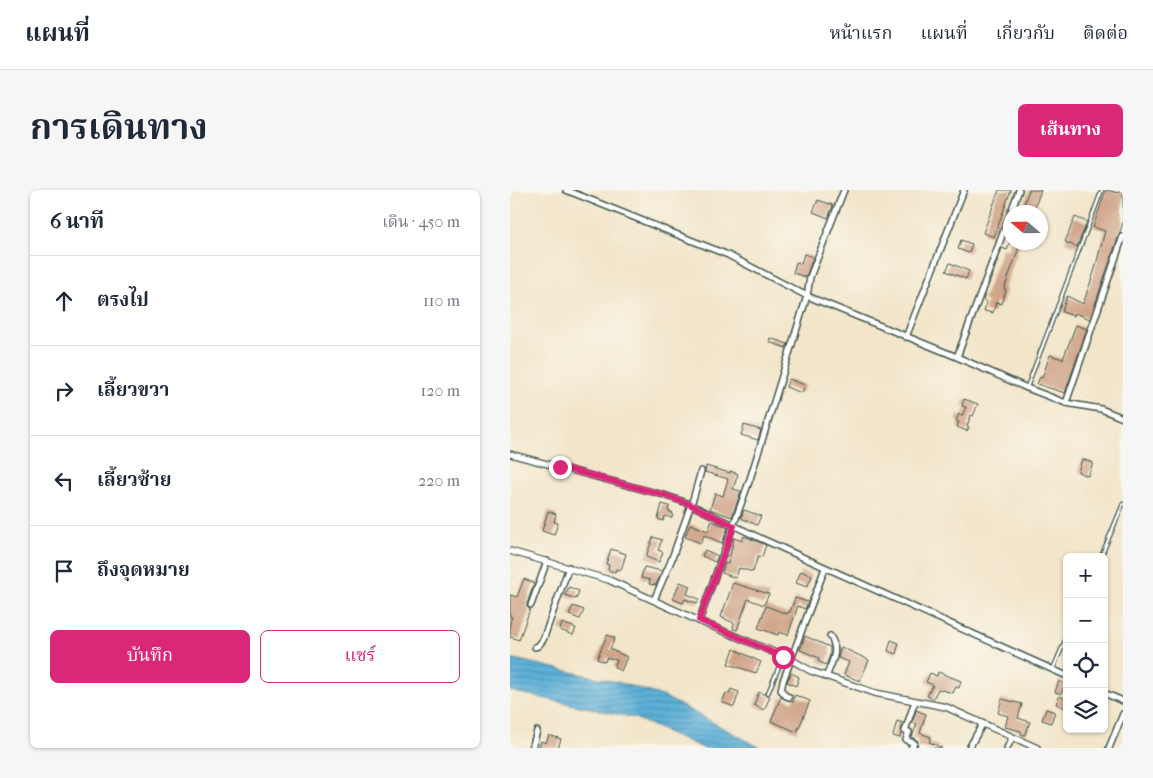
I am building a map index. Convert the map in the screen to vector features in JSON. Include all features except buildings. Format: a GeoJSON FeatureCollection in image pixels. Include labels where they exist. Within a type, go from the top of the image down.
{"type":"FeatureCollection","features":[{"type":"Feature","properties":{"kind":"street"},"geometry":{"type":"LineString","coordinates":[[566,190],[728,255],[807,296],[1066,404],[1101,409],[1123,418]]}},
{"type":"Feature","properties":{"kind":"street"},"geometry":{"type":"LineString","coordinates":[[699,620],[750,479],[807,296],[810,276],[844,190]]}},
{"type":"Feature","properties":{"kind":"street"},"geometry":{"type":"LineString","coordinates":[[906,337],[964,190]]}},
{"type":"Feature","properties":{"kind":"street"},"geometry":{"type":"LineString","coordinates":[[957,357],[1019,190]]}},
{"type":"Feature","properties":{"kind":"street"},"geometry":{"type":"LineString","coordinates":[[1066,404],[1123,236]]}},
{"type":"Feature","properties":{"kind":"street"},"geometry":{"type":"LineString","coordinates":[[510,454],[664,495],[690,504],[825,568],[1063,674]]}},
{"type":"Feature","properties":{"kind":"street"},"geometry":{"type":"LineString","coordinates":[[654,600],[671,561],[701,471]]}},
{"type":"Feature","properties":{"kind":"street"},"geometry":{"type":"LineString","coordinates":[[510,551],[609,580],[790,659],[811,671],[875,693],[946,706],[1030,747],[1037,748]]}},
{"type":"Feature","properties":{"kind":"street"},"geometry":{"type":"LineString","coordinates":[[531,605],[547,561]]}},
{"type":"Feature","properties":{"kind":"street"},"geometry":{"type":"LineString","coordinates":[[534,647],[538,646],[543,640],[569,567]]}},
{"type":"Feature","properties":{"kind":"street"},"geometry":{"type":"LineString","coordinates":[[789,697],[781,690],[790,659],[825,568]]}},
{"type":"Feature","properties":{"kind":"street"},"geometry":{"type":"LineString","coordinates":[[826,676],[836,649],[830,636]]}},
{"type":"Feature","properties":{"kind":"street"},"geometry":{"type":"LineString","coordinates":[[1108,695],[1123,701]]}},
{"type":"Feature","properties":{"kind":"street"},"geometry":{"type":"LineString","coordinates":[[912,748],[914,742],[906,740],[909,732],[905,731],[915,701]]}},
{"type":"Feature","properties":{"kind":"street"},"geometry":{"type":"LineString","coordinates":[[1108,748],[1123,714]]}},
{"type":"Feature","properties":{"kind":"street"},"geometry":{"type":"LineString","coordinates":[[969,748],[982,724]]}},
{"type":"Feature","properties":{"kind":"street"},"geometry":{"type":"LineString","coordinates":[[532,748],[538,731]]}},
{"type":"Feature","properties":{"kind":"street"},"geometry":{"type":"LineString","coordinates":[[1007,748],[1012,738]]}},
{"type":"Feature","properties":{"kind":"lane"},"geometry":{"type":"LineString","coordinates":[[1027,388],[1102,190]]}},
{"type":"Feature","properties":{"kind":"lane"},"geometry":{"type":"LineString","coordinates":[[1103,553],[1123,504]]}},
{"type":"Feature","properties":{"kind":"lane"},"geometry":{"type":"LineString","coordinates":[[1052,670],[1064,643]]}},
{"type":"Feature","properties":{"kind":"lane"},"geometry":{"type":"LineString","coordinates":[[768,693],[783,657]]}},
{"type":"Feature","properties":{"kind":"water"},"geometry":{"type":"Polygon","coordinates":[[[510,658],[621,683],[663,696],[761,748],[703,748],[635,718],[510,691],[510,658]]]}},
{"type":"Feature","properties":{"kind":"route"},"geometry":{"type":"LineString","coordinates":[[560,467],[664,495],[687,503],[734,526],[699,620],[783,657]]}}]}
